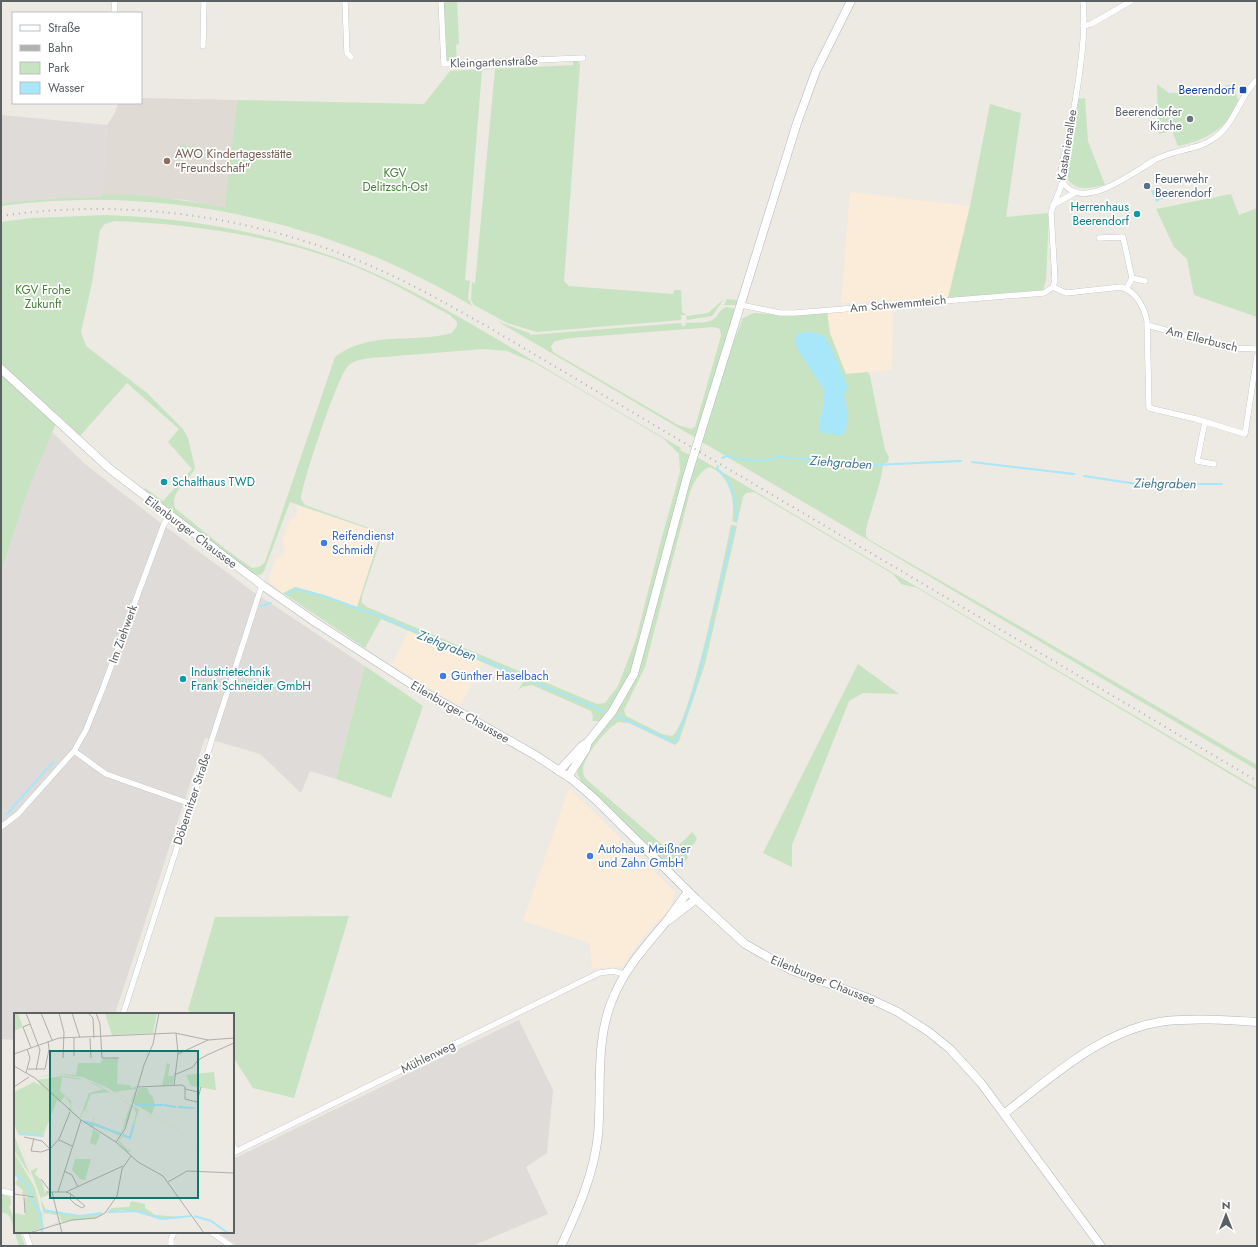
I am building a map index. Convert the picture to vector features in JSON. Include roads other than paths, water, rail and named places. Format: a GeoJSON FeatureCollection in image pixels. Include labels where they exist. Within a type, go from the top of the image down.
{"type":"FeatureCollection","features":[{"type":"Feature","properties":{"kind":"main road"},"geometry":{"type":"LineString","coordinates":[[568,777],[588,742],[618,705],[629,686],[639,659],[687,477],[806,95],[816,71],[851,1]]}},
{"type":"Feature","properties":{"kind":"main road","name":"Eilenburger Chaussee"},"geometry":{"type":"LineString","coordinates":[[1,369],[91,454],[262,585],[315,622],[422,691],[568,777],[596,800],[722,924],[759,953],[791,970],[883,1005],[929,1032],[965,1064],[1005,1113],[1102,1246]]}},
{"type":"Feature","properties":{"kind":"main road"},"geometry":{"type":"LineString","coordinates":[[559,771],[582,746],[588,742]]}},
{"type":"Feature","properties":{"kind":"main road"},"geometry":{"type":"LineString","coordinates":[[561,1246],[584,1193],[591,1171],[598,1135],[602,1042],[610,1004],[624,974],[643,947],[688,892]]}},
{"type":"Feature","properties":{"kind":"main road"},"geometry":{"type":"LineString","coordinates":[[665,922],[696,899]]}},
{"type":"Feature","properties":{"kind":"main road"},"geometry":{"type":"LineString","coordinates":[[1005,1113],[1082,1054],[1106,1040],[1126,1031],[1159,1023],[1185,1020],[1257,1022]]}},
{"type":"Feature","properties":{"kind":"street"},"geometry":{"type":"LineString","coordinates":[[114,12],[115,1]]}},
{"type":"Feature","properties":{"kind":"street"},"geometry":{"type":"LineString","coordinates":[[203,46],[204,1]]}},
{"type":"Feature","properties":{"kind":"street"},"geometry":{"type":"LineString","coordinates":[[345,1],[347,53],[351,57]]}},
{"type":"Feature","properties":{"kind":"street","name":"Kleingartenstraße"},"geometry":{"type":"LineString","coordinates":[[441,1],[444,64],[583,58]]}},
{"type":"Feature","properties":{"kind":"street","name":"Kastanienallee"},"geometry":{"type":"LineString","coordinates":[[1053,287],[1055,280],[1052,212],[1053,205],[1063,181],[1061,176],[1075,94],[1083,26],[1083,1]]}},
{"type":"Feature","properties":{"kind":"street"},"geometry":{"type":"LineString","coordinates":[[1083,26],[1091,24],[1131,1]]}},
{"type":"Feature","properties":{"kind":"street"},"geometry":{"type":"LineString","coordinates":[[1063,181],[1069,189],[1076,192],[1093,192],[1107,188],[1133,174],[1154,160],[1190,148],[1216,137],[1232,120],[1257,80]]}},
{"type":"Feature","properties":{"kind":"street"},"geometry":{"type":"LineString","coordinates":[[1053,205],[1076,192]]}},
{"type":"Feature","properties":{"kind":"street"},"geometry":{"type":"LineString","coordinates":[[1053,287],[1066,293],[1121,287],[1127,288],[1132,278],[1123,236],[1099,238]]}},
{"type":"Feature","properties":{"kind":"street"},"geometry":{"type":"LineString","coordinates":[[1132,278],[1145,281]]}},
{"type":"Feature","properties":{"kind":"street","name":"Am Schwemmteich"},"geometry":{"type":"LineString","coordinates":[[741,305],[780,312],[795,313],[1044,293],[1053,287]]}},
{"type":"Feature","properties":{"kind":"street","name":"Am Ellerbusch"},"geometry":{"type":"LineString","coordinates":[[1127,288],[1145,310],[1147,325],[1149,408],[1245,434],[1257,356]]}},
{"type":"Feature","properties":{"kind":"street","name":"Am Ellerbusch"},"geometry":{"type":"LineString","coordinates":[[1147,325],[1232,348],[1257,350]]}},
{"type":"Feature","properties":{"kind":"street"},"geometry":{"type":"LineString","coordinates":[[1205,422],[1197,461],[1214,464]]}},
{"type":"Feature","properties":{"kind":"street","name":"Im Ziehwerk"},"geometry":{"type":"LineString","coordinates":[[1,827],[18,814],[74,751],[92,717],[158,539],[164,524],[170,516]]}},
{"type":"Feature","properties":{"kind":"street","name":"Döbernitzer Straße"},"geometry":{"type":"LineString","coordinates":[[123,1013],[262,585]]}},
{"type":"Feature","properties":{"kind":"street"},"geometry":{"type":"LineString","coordinates":[[74,751],[106,774],[191,804]]}},
{"type":"Feature","properties":{"kind":"street","name":"Mühlenweg"},"geometry":{"type":"LineString","coordinates":[[235,1152],[598,973],[613,971],[624,974]]}},
{"type":"Feature","properties":{"kind":"street"},"geometry":{"type":"LineString","coordinates":[[1,1191],[14,1194]]}},
{"type":"Feature","properties":{"kind":"street"},"geometry":{"type":"LineString","coordinates":[[25,1233],[30,1246]]}},
{"type":"Feature","properties":{"kind":"street"},"geometry":{"type":"LineString","coordinates":[[172,1246],[171,1239],[174,1233]]}},
{"type":"Feature","properties":{"kind":"street"},"geometry":{"type":"LineString","coordinates":[[212,1233],[231,1246]]}},
{"type":"Feature","properties":{"kind":"water"},"geometry":{"type":"Polygon","coordinates":[[[1161,187],[1166,197],[1156,202],[1151,191],[1161,187]]]}},
{"type":"Feature","properties":{"kind":"water"},"geometry":{"type":"Polygon","coordinates":[[[812,332],[824,336],[830,345],[848,387],[844,394],[848,421],[842,436],[820,432],[819,423],[824,403],[824,390],[799,352],[794,340],[799,333],[812,332]]]}},
{"type":"Feature","properties":{"kind":"waterway","name":"Ziehgraben"},"geometry":{"type":"LineString","coordinates":[[722,458],[727,456],[737,459],[762,461],[779,457],[874,465],[961,461]]}},
{"type":"Feature","properties":{"kind":"waterway","name":"Ziehgraben"},"geometry":{"type":"LineString","coordinates":[[972,462],[1074,474]]}},
{"type":"Feature","properties":{"kind":"waterway","name":"Ziehgraben"},"geometry":{"type":"LineString","coordinates":[[718,466],[717,469],[727,479],[733,492],[736,520]]}},
{"type":"Feature","properties":{"kind":"waterway","name":"Ziehgraben"},"geometry":{"type":"LineString","coordinates":[[1084,476],[1137,484],[1222,484]]}},
{"type":"Feature","properties":{"kind":"waterway","name":"Ziehgraben"},"geometry":{"type":"LineString","coordinates":[[714,611],[734,528]]}},
{"type":"Feature","properties":{"kind":"waterway","name":"Ziehgraben"},"geometry":{"type":"LineString","coordinates":[[287,594],[296,589],[327,597],[384,618],[605,712]]}},
{"type":"Feature","properties":{"kind":"waterway","name":"Ziehgraben"},"geometry":{"type":"LineString","coordinates":[[261,606],[271,603]]}},
{"type":"Feature","properties":{"kind":"waterway","name":"Ziehgraben"},"geometry":{"type":"LineString","coordinates":[[617,716],[671,741],[676,740],[693,696],[713,619]]}},
{"type":"Feature","properties":{"kind":"waterway"},"geometry":{"type":"LineString","coordinates":[[7,814],[53,762]]}},
{"type":"Feature","properties":{"kind":"railway"},"geometry":{"type":"LineString","coordinates":[[1,216],[47,211],[93,209],[139,210],[186,215],[231,222],[277,233],[321,246],[396,277],[488,327],[1257,781]]}},
{"type":"Feature","properties":{"kind":"place","name":"Beerendorf"},"geometry":{"type":"Point","coordinates":[1243,90]}},
{"type":"Feature","properties":{"kind":"place","name":"Beerendorfer Kirche"},"geometry":{"type":"Point","coordinates":[1190,119]}},
{"type":"Feature","properties":{"kind":"place","name":"AWO Kindertagesstätte \"Freundschaft\""},"geometry":{"type":"Point","coordinates":[167,161]}},
{"type":"Feature","properties":{"kind":"place","name":"Feuerwehr Beerendorf"},"geometry":{"type":"Point","coordinates":[1147,186]}},
{"type":"Feature","properties":{"kind":"place","name":"Herrenhaus Beerendorf"},"geometry":{"type":"Point","coordinates":[1137,214]}},
{"type":"Feature","properties":{"kind":"place","name":"Schalthaus TWD"},"geometry":{"type":"Point","coordinates":[164,482]}},
{"type":"Feature","properties":{"kind":"place","name":"Reifendienst Schmidt"},"geometry":{"type":"Point","coordinates":[324,543]}},
{"type":"Feature","properties":{"kind":"place","name":"Günther Haselbach"},"geometry":{"type":"Point","coordinates":[443,676]}},
{"type":"Feature","properties":{"kind":"place","name":"Industrietechnik Frank Schneider GmbH"},"geometry":{"type":"Point","coordinates":[183,679]}},
{"type":"Feature","properties":{"kind":"place","name":"Autohaus Meißner und Zahn GmbH"},"geometry":{"type":"Point","coordinates":[590,856]}},
{"type":"Feature","properties":{"kind":"park label","name":"KGV Delitzsch-Ost"},"geometry":{"type":"Point","coordinates":[395,180]}},
{"type":"Feature","properties":{"kind":"park label","name":"KGV Frohe Zukunft"},"geometry":{"type":"Point","coordinates":[43,297]}}]}
